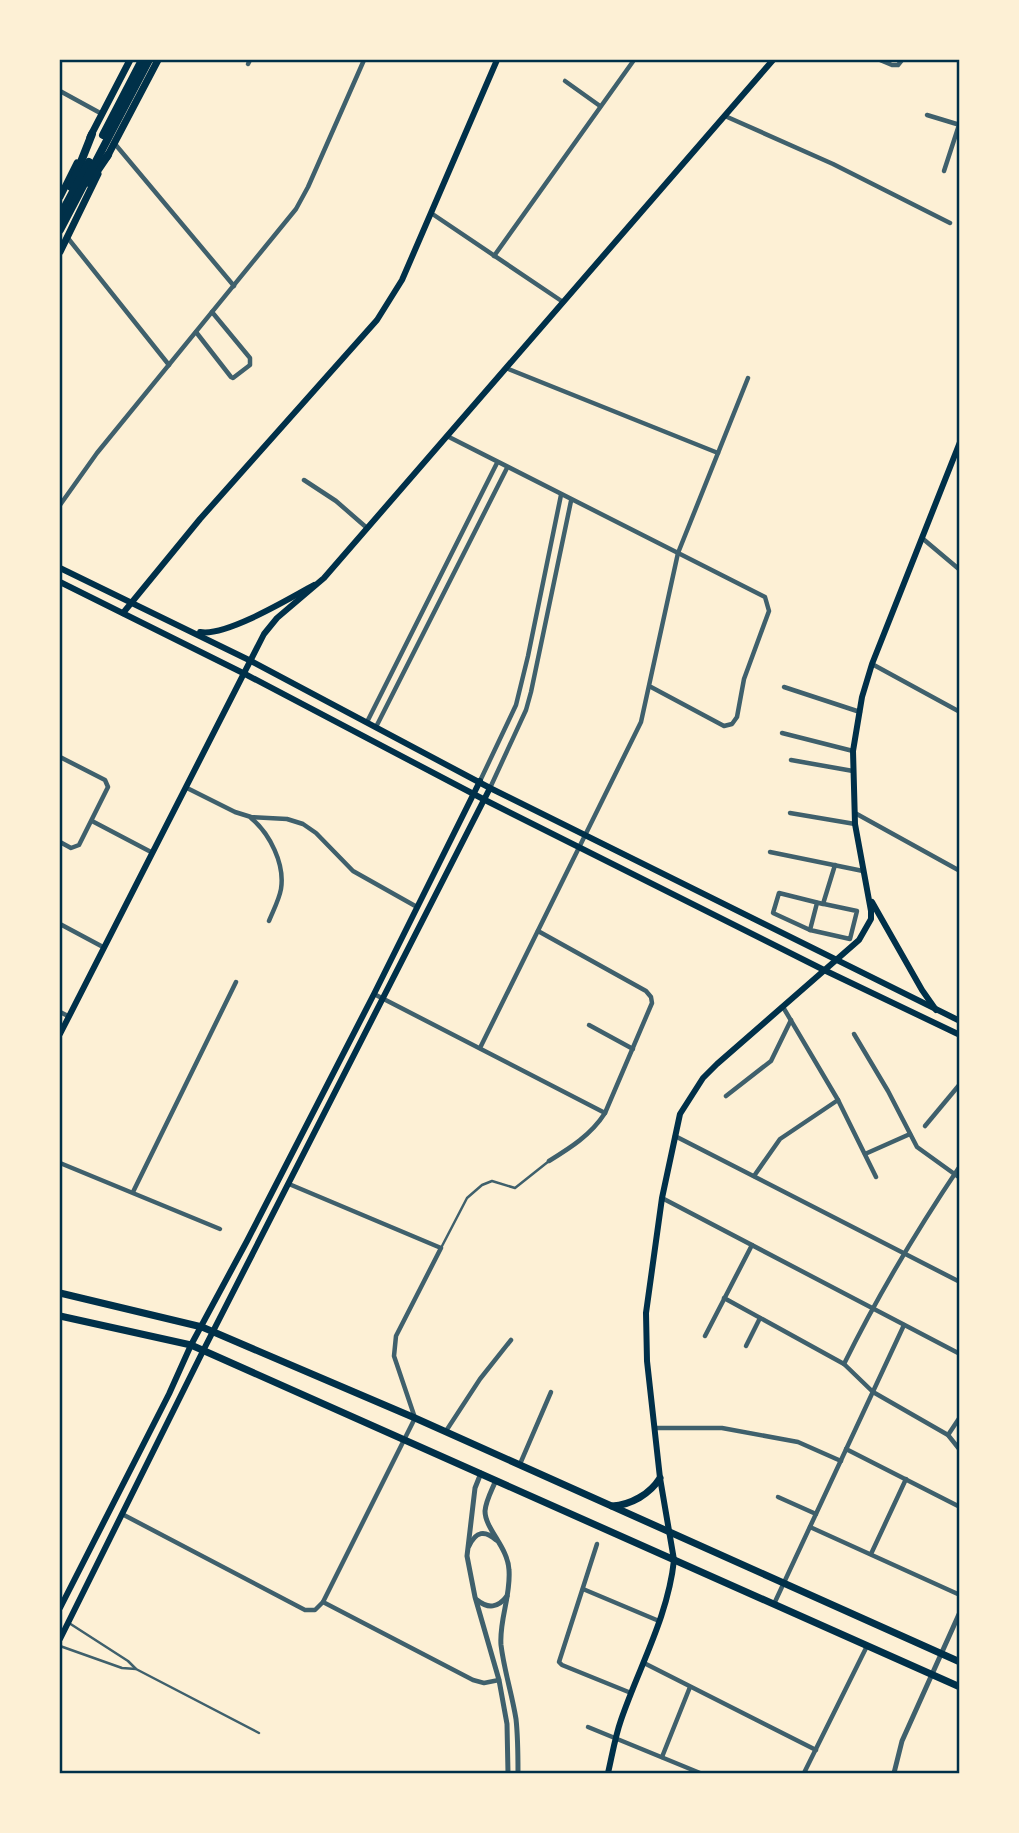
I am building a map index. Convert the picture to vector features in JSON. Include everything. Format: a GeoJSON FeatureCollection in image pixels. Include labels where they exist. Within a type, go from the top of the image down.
{"type":"FeatureCollection","features":[{"type":"Feature","properties":{"kind":"highway"},"geometry":{"type":"LineString","coordinates":[[60,221],[142,60]]}},
{"type":"Feature","properties":{"kind":"highway"},"geometry":{"type":"LineString","coordinates":[[60,221],[149,60]]}},
{"type":"Feature","properties":{"kind":"highway"},"geometry":{"type":"LineString","coordinates":[[60,221],[92,134]]}},
{"type":"Feature","properties":{"kind":"highway"},"geometry":{"type":"LineString","coordinates":[[60,221],[108,155]]}},
{"type":"Feature","properties":{"kind":"main road"},"geometry":{"type":"LineString","coordinates":[[60,197],[130,60]]}},
{"type":"Feature","properties":{"kind":"main road"},"geometry":{"type":"LineString","coordinates":[[60,252],[159,60]]}},
{"type":"Feature","properties":{"kind":"main road"},"geometry":{"type":"LineString","coordinates":[[123,612],[200,519],[377,320],[402,280],[497,60]]}},
{"type":"Feature","properties":{"kind":"main road"},"geometry":{"type":"LineString","coordinates":[[60,1034],[151,852],[271,625],[324,578],[773,60]]}},
{"type":"Feature","properties":{"kind":"main road"},"geometry":{"type":"LineString","coordinates":[[608,1773],[615,1739],[660,1621],[674,1560],[660,1478],[646,1313],[662,1198],[674,1136],[680,1114],[703,1078],[859,940],[872,919],[871,899],[863,871],[854,813],[853,751],[860,712],[872,664],[960,442]]}},
{"type":"Feature","properties":{"kind":"main road"},"geometry":{"type":"LineString","coordinates":[[60,568],[251,661],[490,788],[960,1022]]}},
{"type":"Feature","properties":{"kind":"main road"},"geometry":{"type":"LineString","coordinates":[[189,630],[210,634],[219,632],[324,578]]}},
{"type":"Feature","properties":{"kind":"main road"},"geometry":{"type":"LineString","coordinates":[[60,582],[370,738],[485,800],[824,970],[959,1034]]}},
{"type":"Feature","properties":{"kind":"main road"},"geometry":{"type":"LineString","coordinates":[[362,734],[367,722]]}},
{"type":"Feature","properties":{"kind":"main road"},"geometry":{"type":"LineString","coordinates":[[370,738],[376,727]]}},
{"type":"Feature","properties":{"kind":"main road"},"geometry":{"type":"LineString","coordinates":[[60,1608],[169,1394],[191,1345],[247,1241],[480,781]]}},
{"type":"Feature","properties":{"kind":"main road"},"geometry":{"type":"LineString","coordinates":[[60,1639],[203,1351],[490,788]]}},
{"type":"Feature","properties":{"kind":"main road"},"geometry":{"type":"LineString","coordinates":[[871,899],[922,990],[937,1011]]}},
{"type":"Feature","properties":{"kind":"main road"},"geometry":{"type":"LineString","coordinates":[[344,1051],[354,1056]]}},
{"type":"Feature","properties":{"kind":"main road"},"geometry":{"type":"LineString","coordinates":[[60,1293],[202,1327],[415,1418],[960,1662]]}},
{"type":"Feature","properties":{"kind":"main road"},"geometry":{"type":"LineString","coordinates":[[60,1319],[191,1345],[960,1687]]}},
{"type":"Feature","properties":{"kind":"main road"},"geometry":{"type":"LineString","coordinates":[[610,1506],[620,1506],[638,1499],[656,1486],[660,1478]]}},
{"type":"Feature","properties":{"kind":"street"},"geometry":{"type":"LineString","coordinates":[[60,505],[97,453],[303,198],[364,60]]}},
{"type":"Feature","properties":{"kind":"street"},"geometry":{"type":"LineString","coordinates":[[494,256],[634,60]]}},
{"type":"Feature","properties":{"kind":"street"},"geometry":{"type":"LineString","coordinates":[[880,60],[898,65],[902,60]]}},
{"type":"Feature","properties":{"kind":"street"},"geometry":{"type":"LineString","coordinates":[[565,81],[600,106]]}},
{"type":"Feature","properties":{"kind":"street"},"geometry":{"type":"LineString","coordinates":[[60,91],[102,114]]}},
{"type":"Feature","properties":{"kind":"street"},"geometry":{"type":"LineString","coordinates":[[724,115],[833,164],[950,223]]}},
{"type":"Feature","properties":{"kind":"street"},"geometry":{"type":"LineString","coordinates":[[927,115],[959,125],[944,171]]}},
{"type":"Feature","properties":{"kind":"street"},"geometry":{"type":"LineString","coordinates":[[115,144],[234,285]]}},
{"type":"Feature","properties":{"kind":"street"},"geometry":{"type":"LineString","coordinates":[[431,212],[563,302]]}},
{"type":"Feature","properties":{"kind":"street"},"geometry":{"type":"LineString","coordinates":[[67,237],[169,365]]}},
{"type":"Feature","properties":{"kind":"street"},"geometry":{"type":"LineString","coordinates":[[196,332],[231,377],[250,365],[250,358],[212,312]]}},
{"type":"Feature","properties":{"kind":"street"},"geometry":{"type":"LineString","coordinates":[[506,368],[718,453]]}},
{"type":"Feature","properties":{"kind":"street"},"geometry":{"type":"LineString","coordinates":[[480,1048],[641,722],[678,553],[748,378]]}},
{"type":"Feature","properties":{"kind":"street"},"geometry":{"type":"LineString","coordinates":[[447,436],[571,501],[761,594],[768,601],[769,611],[744,679],[737,717],[732,724],[724,726],[650,687]]}},
{"type":"Feature","properties":{"kind":"street"},"geometry":{"type":"LineString","coordinates":[[367,722],[498,463]]}},
{"type":"Feature","properties":{"kind":"street"},"geometry":{"type":"LineString","coordinates":[[376,727],[507,468]]}},
{"type":"Feature","properties":{"kind":"street"},"geometry":{"type":"LineString","coordinates":[[303,480],[336,501],[367,528]]}},
{"type":"Feature","properties":{"kind":"street"},"geometry":{"type":"LineString","coordinates":[[480,781],[516,705],[561,495]]}},
{"type":"Feature","properties":{"kind":"street"},"geometry":{"type":"LineString","coordinates":[[490,788],[526,710],[571,501]]}},
{"type":"Feature","properties":{"kind":"street"},"geometry":{"type":"LineString","coordinates":[[922,538],[960,570]]}},
{"type":"Feature","properties":{"kind":"street"},"geometry":{"type":"LineString","coordinates":[[547,566],[557,568]]}},
{"type":"Feature","properties":{"kind":"street"},"geometry":{"type":"LineString","coordinates":[[419,620],[428,624]]}},
{"type":"Feature","properties":{"kind":"street"},"geometry":{"type":"LineString","coordinates":[[528,656],[538,658]]}},
{"type":"Feature","properties":{"kind":"street"},"geometry":{"type":"LineString","coordinates":[[872,664],[960,712]]}},
{"type":"Feature","properties":{"kind":"street"},"geometry":{"type":"LineString","coordinates":[[784,687],[860,712]]}},
{"type":"Feature","properties":{"kind":"street"},"geometry":{"type":"LineString","coordinates":[[782,733],[853,751]]}},
{"type":"Feature","properties":{"kind":"street"},"geometry":{"type":"LineString","coordinates":[[60,757],[107,783],[108,787],[79,845],[71,848],[60,842]]}},
{"type":"Feature","properties":{"kind":"street"},"geometry":{"type":"LineString","coordinates":[[791,760],[853,771]]}},
{"type":"Feature","properties":{"kind":"street"},"geometry":{"type":"LineString","coordinates":[[187,788],[251,817],[287,819],[303,824],[316,833],[353,871],[417,907]]}},
{"type":"Feature","properties":{"kind":"street"},"geometry":{"type":"LineString","coordinates":[[790,813],[855,824]]}},
{"type":"Feature","properties":{"kind":"street"},"geometry":{"type":"LineString","coordinates":[[854,813],[960,871]]}},
{"type":"Feature","properties":{"kind":"street"},"geometry":{"type":"LineString","coordinates":[[251,817],[264,831],[280,865],[280,892],[269,921]]}},
{"type":"Feature","properties":{"kind":"street"},"geometry":{"type":"LineString","coordinates":[[92,821],[151,852]]}},
{"type":"Feature","properties":{"kind":"street"},"geometry":{"type":"LineString","coordinates":[[770,852],[863,871]]}},
{"type":"Feature","properties":{"kind":"street"},"geometry":{"type":"LineString","coordinates":[[824,904],[835,865]]}},
{"type":"Feature","properties":{"kind":"street"},"geometry":{"type":"LineString","coordinates":[[779,893],[817,904],[857,911],[850,939],[810,930],[773,913],[779,893]]}},
{"type":"Feature","properties":{"kind":"street"},"geometry":{"type":"LineString","coordinates":[[810,930],[817,904]]}},
{"type":"Feature","properties":{"kind":"street"},"geometry":{"type":"LineString","coordinates":[[60,924],[103,947]]}},
{"type":"Feature","properties":{"kind":"street"},"geometry":{"type":"LineString","coordinates":[[538,931],[646,991],[651,997],[651,1007],[605,1114],[589,1132],[549,1161]]}},
{"type":"Feature","properties":{"kind":"street"},"geometry":{"type":"LineString","coordinates":[[133,1192],[236,982]]}},
{"type":"Feature","properties":{"kind":"street"},"geometry":{"type":"LineString","coordinates":[[374,993],[605,1114]]}},
{"type":"Feature","properties":{"kind":"street"},"geometry":{"type":"LineString","coordinates":[[782,1006],[838,1100],[876,1177]]}},
{"type":"Feature","properties":{"kind":"street"},"geometry":{"type":"LineString","coordinates":[[60,1012],[68,1016]]}},
{"type":"Feature","properties":{"kind":"street"},"geometry":{"type":"LineString","coordinates":[[726,1096],[771,1061],[791,1019]]}},
{"type":"Feature","properties":{"kind":"street"},"geometry":{"type":"LineString","coordinates":[[589,1025],[633,1049]]}},
{"type":"Feature","properties":{"kind":"street"},"geometry":{"type":"LineString","coordinates":[[854,1034],[918,1148],[960,1178]]}},
{"type":"Feature","properties":{"kind":"street"},"geometry":{"type":"LineString","coordinates":[[925,1126],[960,1084]]}},
{"type":"Feature","properties":{"kind":"street"},"geometry":{"type":"LineString","coordinates":[[754,1176],[780,1139],[838,1100]]}},
{"type":"Feature","properties":{"kind":"street"},"geometry":{"type":"LineString","coordinates":[[865,1154],[910,1133]]}},
{"type":"Feature","properties":{"kind":"street"},"geometry":{"type":"LineString","coordinates":[[674,1136],[960,1282]]}},
{"type":"Feature","properties":{"kind":"street"},"geometry":{"type":"LineString","coordinates":[[60,1163],[220,1229]]}},
{"type":"Feature","properties":{"kind":"street"},"geometry":{"type":"LineString","coordinates":[[844,1364],[872,1307],[903,1254],[960,1166]]}},
{"type":"Feature","properties":{"kind":"street"},"geometry":{"type":"LineString","coordinates":[[122,1514],[305,1610],[314,1610],[323,1602],[415,1418],[399,1371],[394,1345],[396,1336],[441,1248],[289,1184]]}},
{"type":"Feature","properties":{"kind":"street"},"geometry":{"type":"LineString","coordinates":[[662,1198],[960,1354]]}},
{"type":"Feature","properties":{"kind":"street"},"geometry":{"type":"LineString","coordinates":[[240,1238],[247,1241]]}},
{"type":"Feature","properties":{"kind":"street"},"geometry":{"type":"LineString","coordinates":[[705,1336],[752,1245]]}},
{"type":"Feature","properties":{"kind":"street"},"geometry":{"type":"LineString","coordinates":[[724,1298],[844,1364],[873,1392],[948,1435],[960,1450]]}},
{"type":"Feature","properties":{"kind":"street"},"geometry":{"type":"LineString","coordinates":[[746,1346],[760,1318]]}},
{"type":"Feature","properties":{"kind":"street"},"geometry":{"type":"LineString","coordinates":[[774,1605],[904,1325]]}},
{"type":"Feature","properties":{"kind":"street"},"geometry":{"type":"LineString","coordinates":[[445,1432],[480,1379],[511,1339]]}},
{"type":"Feature","properties":{"kind":"street"},"geometry":{"type":"LineString","coordinates":[[520,1465],[551,1392]]}},
{"type":"Feature","properties":{"kind":"street"},"geometry":{"type":"LineString","coordinates":[[948,1435],[960,1416]]}},
{"type":"Feature","properties":{"kind":"street"},"geometry":{"type":"LineString","coordinates":[[657,1428],[722,1428],[798,1442],[841,1461]]}},
{"type":"Feature","properties":{"kind":"street"},"geometry":{"type":"LineString","coordinates":[[846,1449],[960,1507]]}},
{"type":"Feature","properties":{"kind":"street"},"geometry":{"type":"LineString","coordinates":[[481,1474],[475,1488],[467,1556],[475,1597],[499,1680],[507,1724],[508,1773]]}},
{"type":"Feature","properties":{"kind":"street"},"geometry":{"type":"LineString","coordinates":[[872,1554],[906,1479]]}},
{"type":"Feature","properties":{"kind":"street"},"geometry":{"type":"LineString","coordinates":[[496,1480],[485,1512],[489,1524],[504,1547],[509,1567],[509,1591],[501,1646],[516,1720],[518,1773]]}},
{"type":"Feature","properties":{"kind":"street"},"geometry":{"type":"LineString","coordinates":[[778,1497],[816,1514]]}},
{"type":"Feature","properties":{"kind":"street"},"geometry":{"type":"LineString","coordinates":[[810,1527],[960,1595]]}},
{"type":"Feature","properties":{"kind":"street"},"geometry":{"type":"LineString","coordinates":[[467,1556],[473,1538],[481,1533],[489,1534],[504,1547]]}},
{"type":"Feature","properties":{"kind":"street"},"geometry":{"type":"LineString","coordinates":[[597,1545],[560,1664],[631,1693]]}},
{"type":"Feature","properties":{"kind":"street"},"geometry":{"type":"LineString","coordinates":[[583,1589],[660,1621]]}},
{"type":"Feature","properties":{"kind":"street"},"geometry":{"type":"LineString","coordinates":[[475,1597],[487,1606],[495,1606],[506,1598],[509,1591]]}},
{"type":"Feature","properties":{"kind":"street"},"geometry":{"type":"LineString","coordinates":[[323,1602],[473,1680],[484,1683],[499,1680]]}},
{"type":"Feature","properties":{"kind":"street"},"geometry":{"type":"LineString","coordinates":[[894,1773],[902,1741],[960,1612]]}},
{"type":"Feature","properties":{"kind":"street"},"geometry":{"type":"LineString","coordinates":[[804,1773],[867,1646]]}},
{"type":"Feature","properties":{"kind":"street"},"geometry":{"type":"LineString","coordinates":[[644,1663],[816,1750]]}},
{"type":"Feature","properties":{"kind":"street"},"geometry":{"type":"LineString","coordinates":[[661,1758],[690,1687]]}},
{"type":"Feature","properties":{"kind":"street"},"geometry":{"type":"LineString","coordinates":[[588,1727],[700,1773]]}},
{"type":"Feature","properties":{"kind":"lane"},"geometry":{"type":"LineString","coordinates":[[441,1248],[467,1198],[473,1192],[492,1181],[515,1188],[549,1161]]}},
{"type":"Feature","properties":{"kind":"lane"},"geometry":{"type":"LineString","coordinates":[[68,1622],[136,1669],[259,1733]]}},
{"type":"Feature","properties":{"kind":"lane"},"geometry":{"type":"LineString","coordinates":[[60,1646],[122,1668],[136,1669]]}}]}
